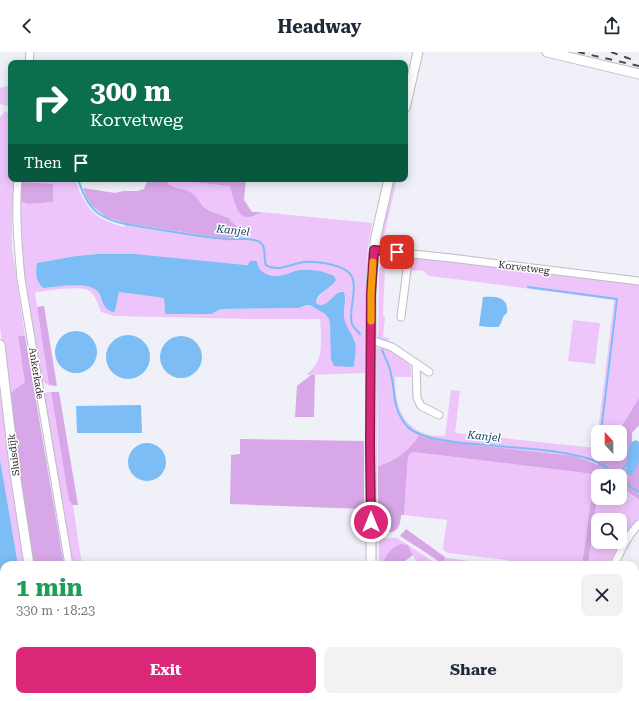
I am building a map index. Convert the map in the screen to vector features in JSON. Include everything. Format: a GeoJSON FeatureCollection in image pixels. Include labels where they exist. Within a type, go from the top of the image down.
{"type":"FeatureCollection","features":[{"type":"Feature","properties":{"kind":"street"},"geometry":{"type":"LineString","coordinates":[[408,95],[418,52]]}},
{"type":"Feature","properties":{"kind":"street"},"geometry":{"type":"LineString","coordinates":[[548,52],[639,74]]}},
{"type":"Feature","properties":{"kind":"street","name":"Ankerkade"},"geometry":{"type":"LineString","coordinates":[[18,182],[17,234],[21,279],[68,561]]}},
{"type":"Feature","properties":{"kind":"street"},"geometry":{"type":"LineString","coordinates":[[371,561],[371,294],[374,250],[388,182]]}},
{"type":"Feature","properties":{"kind":"street","name":"Korvetweg"},"geometry":{"type":"LineString","coordinates":[[374,250],[639,281]]}},
{"type":"Feature","properties":{"kind":"street"},"geometry":{"type":"LineString","coordinates":[[401,317],[409,253]]}},
{"type":"Feature","properties":{"kind":"street"},"geometry":{"type":"LineString","coordinates":[[371,340],[392,347],[429,372]]}},
{"type":"Feature","properties":{"kind":"street","name":"Sluisdijk"},"geometry":{"type":"LineString","coordinates":[[0,345],[15,473],[29,561]]}},
{"type":"Feature","properties":{"kind":"street"},"geometry":{"type":"LineString","coordinates":[[416,363],[417,398],[421,406],[439,415]]}},
{"type":"Feature","properties":{"kind":"street"},"geometry":{"type":"LineString","coordinates":[[616,561],[624,544],[639,524]]}},
{"type":"Feature","properties":{"kind":"shaded area"},"geometry":{"type":"Polygon","coordinates":[[[8,86],[8,106],[0,104],[0,88],[8,86]]]}},
{"type":"Feature","properties":{"kind":"shaded area"},"geometry":{"type":"Polygon","coordinates":[[[5,111],[8,112],[8,182],[15,182],[12,211],[12,248],[25,336],[18,337],[26,382],[8,395],[0,327],[0,117],[5,111]]]}},
{"type":"Feature","properties":{"kind":"shaded area"},"geometry":{"type":"Polygon","coordinates":[[[20,182],[76,182],[83,198],[92,211],[105,220],[124,227],[126,223],[221,238],[241,228],[232,223],[229,218],[205,208],[192,193],[174,187],[168,184],[168,182],[192,182],[231,186],[236,208],[253,217],[261,212],[372,223],[368,248],[366,277],[365,373],[306,375],[318,360],[321,349],[320,319],[114,316],[101,312],[96,299],[91,292],[81,288],[73,288],[35,292],[49,385],[46,384],[38,378],[24,288],[19,201],[28,204],[53,202],[20,182]],[[98,254],[76,256],[37,263],[36,270],[39,284],[44,288],[71,285],[92,287],[97,290],[104,302],[115,311],[119,292],[164,298],[165,314],[211,314],[221,309],[299,308],[310,305],[325,314],[329,319],[330,325],[355,344],[344,320],[344,292],[342,291],[324,305],[317,305],[316,303],[323,292],[315,270],[294,271],[283,275],[273,276],[264,273],[258,266],[257,261],[246,265],[184,259],[98,254]]]}},
{"type":"Feature","properties":{"kind":"shaded area"},"geometry":{"type":"Polygon","coordinates":[[[20,182],[53,184],[53,202],[28,204],[19,201],[20,182]]]}},
{"type":"Feature","properties":{"kind":"shaded area"},"geometry":{"type":"Polygon","coordinates":[[[147,182],[168,182],[171,186],[186,190],[196,196],[208,210],[229,218],[243,230],[246,237],[221,238],[126,223],[106,217],[91,205],[83,188],[115,193],[144,189],[147,182]]]}},
{"type":"Feature","properties":{"kind":"shaded area"},"geometry":{"type":"Polygon","coordinates":[[[191,182],[246,182],[244,200],[252,212],[261,212],[247,217],[242,215],[238,211],[230,186],[191,182]]]}},
{"type":"Feature","properties":{"kind":"shaded area"},"geometry":{"type":"Polygon","coordinates":[[[392,182],[396,182],[383,241],[381,239],[392,182]]]}},
{"type":"Feature","properties":{"kind":"shaded area"},"geometry":{"type":"Polygon","coordinates":[[[386,257],[431,259],[639,285],[639,398],[622,425],[599,425],[614,300],[429,276],[424,271],[385,268],[383,316],[385,317],[383,337],[390,338],[386,341],[378,339],[379,269],[386,257]]]}},
{"type":"Feature","properties":{"kind":"shaded area"},"geometry":{"type":"Polygon","coordinates":[[[44,306],[57,386],[49,385],[37,307],[44,306]]]}},
{"type":"Feature","properties":{"kind":"shaded area"},"geometry":{"type":"Polygon","coordinates":[[[573,320],[600,323],[595,364],[568,361],[573,320]]]}},
{"type":"Feature","properties":{"kind":"shaded area"},"geometry":{"type":"Polygon","coordinates":[[[18,336],[25,336],[63,561],[32,561],[8,395],[25,382],[18,336]]]}},
{"type":"Feature","properties":{"kind":"shaded area"},"geometry":{"type":"Polygon","coordinates":[[[382,346],[385,347],[397,354],[410,366],[411,377],[395,377],[396,394],[400,410],[408,423],[415,429],[431,435],[445,436],[451,390],[460,391],[455,433],[591,447],[591,461],[600,461],[597,465],[586,460],[440,441],[419,435],[411,446],[401,455],[390,462],[378,466],[377,349],[382,346]]]}},
{"type":"Feature","properties":{"kind":"shaded area"},"geometry":{"type":"Polygon","coordinates":[[[311,375],[315,375],[314,417],[295,417],[297,386],[311,375]]]}},
{"type":"Feature","properties":{"kind":"shaded area"},"geometry":{"type":"Polygon","coordinates":[[[47,392],[51,392],[69,501],[73,505],[81,561],[69,561],[42,397],[47,392]]]}},
{"type":"Feature","properties":{"kind":"shaded area"},"geometry":{"type":"Polygon","coordinates":[[[51,392],[59,392],[78,505],[73,505],[69,501],[51,392]]]}},
{"type":"Feature","properties":{"kind":"shaded area"},"geometry":{"type":"Polygon","coordinates":[[[0,398],[2,398],[25,561],[17,561],[0,459],[0,398]]]}},
{"type":"Feature","properties":{"kind":"shaded area"},"geometry":{"type":"Polygon","coordinates":[[[639,398],[639,425],[632,433],[632,442],[630,445],[626,469],[591,469],[591,474],[413,452],[408,457],[404,515],[401,515],[398,528],[388,533],[378,533],[378,466],[402,454],[419,435],[440,441],[573,456],[597,465],[600,461],[627,461],[627,425],[622,425],[639,398]]]}},
{"type":"Feature","properties":{"kind":"shaded area"},"geometry":{"type":"Polygon","coordinates":[[[240,439],[364,441],[364,509],[230,504],[231,455],[240,454],[240,439]]]}},
{"type":"Feature","properties":{"kind":"shaded area"},"geometry":{"type":"Polygon","coordinates":[[[413,452],[591,474],[591,500],[583,561],[507,561],[448,553],[442,549],[447,520],[404,515],[408,457],[413,452]]]}},
{"type":"Feature","properties":{"kind":"shaded area"},"geometry":{"type":"Polygon","coordinates":[[[639,463],[638,493],[639,500],[627,491],[627,470],[631,475],[639,463]]]}},
{"type":"Feature","properties":{"kind":"shaded area"},"geometry":{"type":"Polygon","coordinates":[[[627,491],[639,500],[639,519],[627,534],[627,513],[595,513],[596,505],[627,505],[627,491]]]}},
{"type":"Feature","properties":{"kind":"shaded area"},"geometry":{"type":"Polygon","coordinates":[[[591,500],[591,505],[596,505],[595,513],[591,513],[591,543],[589,561],[583,561],[591,500]]]}},
{"type":"Feature","properties":{"kind":"shaded area"},"geometry":{"type":"Polygon","coordinates":[[[406,529],[445,557],[444,561],[438,561],[400,536],[406,529]]]}},
{"type":"Feature","properties":{"kind":"shaded area"},"geometry":{"type":"Polygon","coordinates":[[[397,538],[408,545],[386,556],[384,561],[379,561],[379,539],[397,538]]]}},
{"type":"Feature","properties":{"kind":"shaded area"},"geometry":{"type":"Polygon","coordinates":[[[591,543],[591,549],[618,549],[612,561],[589,561],[591,543]]]}},
{"type":"Feature","properties":{"kind":"shaded area"},"geometry":{"type":"Polygon","coordinates":[[[401,544],[408,545],[413,555],[405,561],[384,561],[389,552],[401,544]]]}},
{"type":"Feature","properties":{"kind":"shaded area"},"geometry":{"type":"Polygon","coordinates":[[[408,545],[432,561],[416,561],[408,545]]]}},
{"type":"Feature","properties":{"kind":"shaded area"},"geometry":{"type":"Polygon","coordinates":[[[445,557],[470,561],[444,561],[445,557]]]}},
{"type":"Feature","properties":{"kind":"water"},"geometry":{"type":"Polygon","coordinates":[[[98,254],[134,254],[246,265],[248,265],[250,261],[257,261],[263,272],[274,276],[305,270],[318,271],[334,276],[336,280],[334,283],[321,293],[316,303],[323,305],[340,292],[344,292],[345,320],[355,342],[356,352],[354,365],[353,367],[334,366],[331,359],[329,319],[325,314],[310,305],[299,308],[221,309],[211,314],[165,314],[164,298],[119,292],[115,311],[113,312],[105,307],[99,293],[95,289],[81,285],[44,288],[39,283],[36,273],[37,263],[76,256],[98,254]]]}},
{"type":"Feature","properties":{"kind":"water"},"geometry":{"type":"Polygon","coordinates":[[[483,297],[500,298],[506,303],[507,313],[503,317],[498,327],[479,326],[483,297]]]}},
{"type":"Feature","properties":{"kind":"water"},"geometry":{"type":"Polygon","coordinates":[[[76,331],[91,337],[97,352],[91,367],[76,373],[61,367],[55,352],[61,337],[76,331]]]}},
{"type":"Feature","properties":{"kind":"water"},"geometry":{"type":"Polygon","coordinates":[[[128,335],[140,339],[146,345],[150,357],[146,369],[140,375],[128,379],[116,375],[110,369],[106,357],[110,345],[116,339],[128,335]]]}},
{"type":"Feature","properties":{"kind":"water"},"geometry":{"type":"Polygon","coordinates":[[[177,336],[185,336],[193,339],[199,345],[202,357],[199,369],[193,375],[185,378],[177,378],[169,375],[163,369],[160,361],[160,353],[163,345],[169,339],[177,336]]]}},
{"type":"Feature","properties":{"kind":"water"},"geometry":{"type":"Polygon","coordinates":[[[141,405],[142,433],[77,433],[76,406],[141,405]]]}},
{"type":"Feature","properties":{"kind":"water"},"geometry":{"type":"Polygon","coordinates":[[[636,440],[639,442],[639,463],[631,476],[627,474],[626,469],[628,453],[632,442],[636,440]]]}},
{"type":"Feature","properties":{"kind":"water"},"geometry":{"type":"Polygon","coordinates":[[[147,443],[160,449],[166,462],[160,475],[147,481],[134,475],[128,462],[134,449],[147,443]]]}},
{"type":"Feature","properties":{"kind":"water"},"geometry":{"type":"Polygon","coordinates":[[[0,459],[17,561],[0,561],[0,459]]]}},
{"type":"Feature","properties":{"kind":"waterway","name":"Kanjel"},"geometry":{"type":"LineString","coordinates":[[79,182],[85,198],[94,210],[110,220],[130,225],[207,237],[257,240],[262,244],[266,265],[275,268],[310,262],[338,266],[347,271],[353,282],[354,289],[351,318],[352,324],[360,334]]}},
{"type":"Feature","properties":{"kind":"waterway","name":"Kanjel"},"geometry":{"type":"LineString","coordinates":[[528,287],[617,299],[602,425]]}},
{"type":"Feature","properties":{"kind":"waterway","name":"Kanjel"},"geometry":{"type":"LineString","coordinates":[[382,350],[392,377],[398,411],[406,425],[413,431],[435,439],[461,443],[545,450],[569,454],[596,461],[609,469]]}},
{"type":"Feature","properties":{"kind":"waterway"},"geometry":{"type":"LineString","coordinates":[[623,469],[629,461]]}},
{"type":"Feature","properties":{"kind":"waterway","name":"Kanjel"},"geometry":{"type":"LineString","coordinates":[[627,483],[639,492]]}},
{"type":"Feature","properties":{"kind":"railway"},"geometry":{"type":"LineString","coordinates":[[578,52],[639,66]]}},
{"type":"Feature","properties":{"kind":"railway"},"geometry":{"type":"LineString","coordinates":[[611,52],[633,60]]}},
{"type":"Feature","properties":{"kind":"slow traffic"},"geometry":{"type":"LineString","coordinates":[[371,321],[373,262]]}},
{"type":"Feature","properties":{"kind":"route"},"geometry":{"type":"LineString","coordinates":[[371,522],[371,294],[374,250],[397,252]]}}]}
